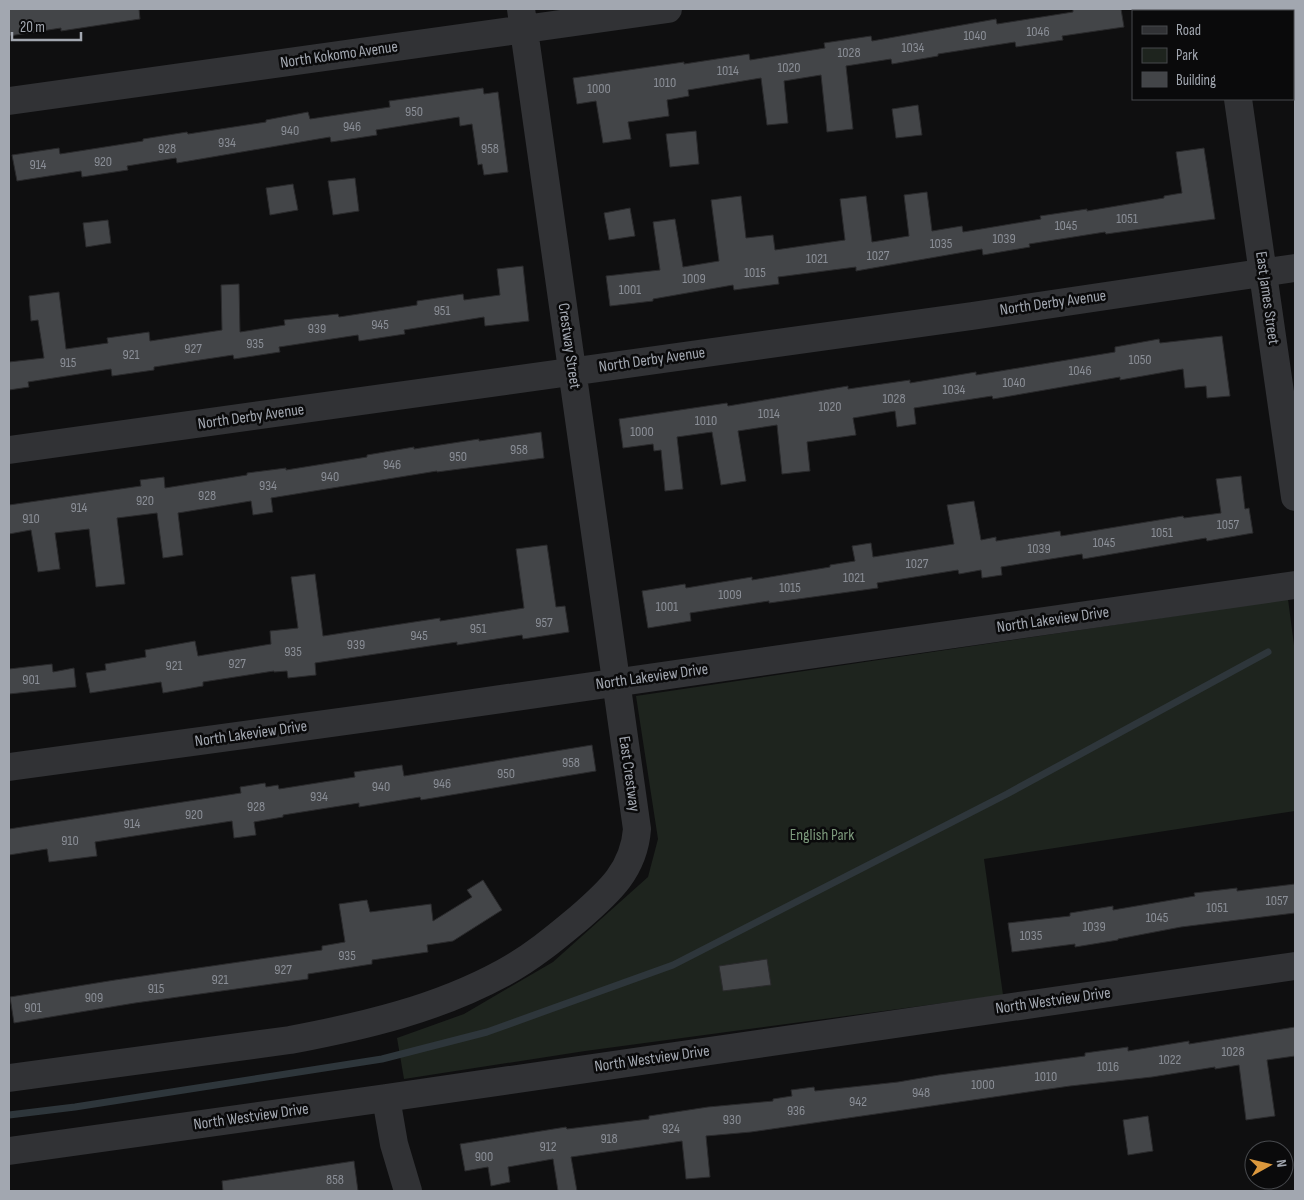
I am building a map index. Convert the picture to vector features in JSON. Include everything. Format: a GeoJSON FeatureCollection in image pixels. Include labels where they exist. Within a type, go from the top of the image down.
{"type":"FeatureCollection","features":[{"type":"Feature","properties":{"kind":"street","name":"North Kokomo Avenue"},"geometry":{"type":"LineString","coordinates":[[9,101],[523,19],[668,9]]}},
{"type":"Feature","properties":{"kind":"street","name":"Crestway Street"},"geometry":{"type":"LineString","coordinates":[[523,19],[616,682]]}},
{"type":"Feature","properties":{"kind":"street","name":"East James Street"},"geometry":{"type":"LineString","coordinates":[[1238,100],[1295,497]]}},
{"type":"Feature","properties":{"kind":"street","name":"North Derby Avenue"},"geometry":{"type":"LineString","coordinates":[[9,450],[972,316],[1295,268]]}},
{"type":"Feature","properties":{"kind":"street","name":"North Lakeview Drive"},"geometry":{"type":"LineString","coordinates":[[9,767],[1295,585]]}},
{"type":"Feature","properties":{"kind":"street","name":"East Crestway"},"geometry":{"type":"LineString","coordinates":[[9,1078],[290,1040],[393,1018],[450,998],[503,973],[546,945],[587,911],[618,880],[629,864],[636,846],[637,829],[616,682]]}},
{"type":"Feature","properties":{"kind":"street","name":"North Westview Drive"},"geometry":{"type":"LineString","coordinates":[[9,1151],[1295,966]]}},
{"type":"Feature","properties":{"kind":"street"},"geometry":{"type":"LineString","coordinates":[[386,1098],[394,1144],[408,1191]]}},
{"type":"Feature","properties":{"kind":"green space","name":"English Park"},"geometry":{"type":"Polygon","coordinates":[[[1288,599],[1295,653],[1295,811],[984,859],[1003,995],[585,1051],[404,1079],[397,1038],[464,1014],[553,962],[648,877],[658,839],[636,696],[1288,599]]]}},
{"type":"Feature","properties":{"kind":"building"},"geometry":{"type":"Polygon","coordinates":[[[9,9],[139,9],[140,19],[61,31],[61,28],[9,36],[9,9]]]}},
{"type":"Feature","properties":{"kind":"building"},"geometry":{"type":"Polygon","coordinates":[[[1073,9],[1121,9],[1124,27],[1062,36],[1063,40],[1016,47],[1015,42],[938,54],[938,56],[892,64],[891,59],[846,66],[853,129],[827,132],[821,75],[784,81],[788,123],[767,125],[761,78],[688,90],[689,96],[667,100],[669,116],[628,122],[631,139],[603,143],[596,101],[577,104],[573,78],[749,54],[750,60],[825,48],[824,43],[871,36],[872,41],[996,19],[997,24],[1073,12],[1073,9]]]}},
{"type":"Feature","properties":{"kind":"building"},"geometry":{"type":"Polygon","coordinates":[[[483,88],[484,94],[498,92],[508,172],[484,175],[482,164],[478,165],[472,124],[460,126],[459,117],[376,130],[377,135],[331,142],[330,137],[177,163],[176,158],[127,166],[128,170],[82,177],[81,171],[17,181],[12,155],[59,148],[60,154],[187,132],[188,134],[266,122],[266,120],[308,112],[310,119],[390,107],[389,101],[483,88]]]}},
{"type":"Feature","properties":{"kind":"building"},"geometry":{"type":"Polygon","coordinates":[[[918,105],[922,135],[896,138],[892,109],[918,105]]]}},
{"type":"Feature","properties":{"kind":"building"},"geometry":{"type":"Polygon","coordinates":[[[696,131],[699,164],[670,167],[666,134],[696,131]]]}},
{"type":"Feature","properties":{"kind":"building"},"geometry":{"type":"Polygon","coordinates":[[[1204,148],[1215,219],[1106,234],[1105,232],[1029,244],[1030,247],[983,255],[982,249],[856,271],[856,267],[778,277],[779,284],[734,290],[733,285],[653,299],[653,301],[610,306],[606,276],[660,270],[653,222],[675,219],[683,267],[719,261],[711,200],[741,196],[746,238],[773,235],[775,250],[845,240],[840,199],[866,196],[872,242],[909,236],[904,195],[927,192],[932,231],[962,226],[963,232],[1041,219],[1040,216],[1087,209],[1087,211],[1164,198],[1164,196],[1182,193],[1176,152],[1204,148]]]}},
{"type":"Feature","properties":{"kind":"building"},"geometry":{"type":"Polygon","coordinates":[[[355,178],[359,211],[333,215],[328,181],[355,178]]]}},
{"type":"Feature","properties":{"kind":"building"},"geometry":{"type":"Polygon","coordinates":[[[293,184],[298,210],[270,215],[266,188],[293,184]]]}},
{"type":"Feature","properties":{"kind":"building"},"geometry":{"type":"Polygon","coordinates":[[[630,208],[635,236],[609,240],[604,213],[630,208]]]}},
{"type":"Feature","properties":{"kind":"building"},"geometry":{"type":"Polygon","coordinates":[[[108,220],[111,243],[86,247],[83,223],[108,220]]]}},
{"type":"Feature","properties":{"kind":"building"},"geometry":{"type":"Polygon","coordinates":[[[523,266],[529,321],[485,326],[484,317],[404,330],[405,334],[359,341],[358,335],[279,347],[280,352],[234,359],[233,355],[154,367],[154,370],[112,376],[111,369],[28,382],[29,387],[9,390],[9,362],[44,358],[38,320],[31,321],[29,296],[59,292],[66,349],[108,343],[107,338],[149,332],[150,341],[222,330],[221,285],[239,284],[240,332],[285,325],[284,320],[338,314],[339,317],[417,305],[417,301],[463,294],[464,300],[500,295],[497,269],[523,266]]]}},
{"type":"Feature","properties":{"kind":"building"},"geometry":{"type":"Polygon","coordinates":[[[1222,336],[1230,396],[1207,398],[1206,386],[1185,388],[1183,369],[1120,380],[1120,377],[993,399],[992,396],[914,408],[916,424],[897,427],[895,411],[853,418],[856,435],[807,442],[810,471],[782,474],[777,425],[738,431],[746,481],[721,485],[712,432],[677,437],[683,489],[665,491],[661,450],[654,451],[653,444],[623,448],[619,419],[727,403],[728,406],[848,386],[848,389],[910,380],[910,383],[976,372],[976,375],[1115,352],[1115,347],[1159,339],[1160,343],[1222,336]]]}},
{"type":"Feature","properties":{"kind":"building"},"geometry":{"type":"Polygon","coordinates":[[[541,432],[544,458],[437,471],[271,498],[273,512],[253,515],[251,501],[178,513],[183,555],[163,558],[157,513],[117,518],[125,584],[96,587],[89,529],[55,533],[60,569],[38,572],[31,530],[9,534],[9,505],[141,486],[140,480],[164,477],[165,488],[247,475],[247,473],[286,468],[286,470],[367,457],[367,455],[414,447],[414,449],[541,432]]]}},
{"type":"Feature","properties":{"kind":"building"},"geometry":{"type":"Polygon","coordinates":[[[1241,476],[1245,509],[1249,508],[1253,533],[1207,541],[1206,538],[1083,559],[1082,554],[1001,567],[1002,575],[982,578],[981,570],[959,574],[958,570],[877,583],[878,588],[690,613],[691,621],[648,628],[642,591],[685,584],[686,588],[752,577],[752,580],[830,567],[830,565],[855,561],[852,546],[871,543],[873,557],[954,544],[947,505],[974,501],[981,540],[996,537],[996,541],[1060,531],[1061,536],[1183,516],[1184,518],[1221,513],[1216,479],[1241,476]]]}},
{"type":"Feature","properties":{"kind":"building"},"geometry":{"type":"Polygon","coordinates":[[[547,545],[556,607],[565,606],[569,632],[523,639],[522,635],[457,645],[457,642],[315,663],[316,675],[288,678],[287,671],[274,671],[203,682],[203,686],[163,693],[161,682],[90,693],[86,673],[106,670],[105,664],[146,657],[145,650],[195,641],[198,656],[271,644],[270,631],[298,628],[291,577],[315,574],[323,636],[440,618],[440,621],[524,608],[516,549],[547,545]]]}},
{"type":"Feature","properties":{"kind":"building"},"geometry":{"type":"Polygon","coordinates":[[[52,664],[53,672],[74,668],[76,687],[9,694],[9,669],[52,664]]]}},
{"type":"Feature","properties":{"kind":"building"},"geometry":{"type":"Polygon","coordinates":[[[592,745],[596,771],[421,800],[420,797],[359,807],[359,803],[283,815],[283,817],[254,822],[256,835],[234,838],[232,821],[95,842],[97,856],[49,862],[47,849],[9,855],[9,829],[241,793],[240,787],[265,783],[266,787],[278,785],[279,789],[355,777],[354,772],[402,765],[404,776],[592,745]]]}},
{"type":"Feature","properties":{"kind":"building"},"geometry":{"type":"Polygon","coordinates":[[[483,880],[502,910],[453,941],[427,945],[428,952],[372,960],[372,964],[308,974],[308,979],[135,1003],[14,1023],[10,997],[322,950],[322,946],[345,942],[339,904],[367,900],[370,912],[431,904],[433,921],[472,897],[467,890],[483,880]]]}},
{"type":"Feature","properties":{"kind":"building"},"geometry":{"type":"Polygon","coordinates":[[[1295,884],[1295,913],[1181,927],[1075,947],[1075,944],[1012,952],[1008,923],[1070,916],[1070,913],[1113,906],[1113,910],[1195,896],[1194,893],[1237,888],[1237,891],[1295,884]]]}},
{"type":"Feature","properties":{"kind":"building"},"geometry":{"type":"Polygon","coordinates":[[[767,959],[771,985],[723,991],[719,966],[767,959]]]}},
{"type":"Feature","properties":{"kind":"building"},"geometry":{"type":"Polygon","coordinates":[[[1295,1027],[1295,1056],[1267,1060],[1275,1116],[1246,1120],[1239,1065],[1070,1086],[751,1132],[706,1136],[710,1177],[686,1179],[682,1141],[571,1157],[577,1191],[558,1191],[553,1159],[508,1167],[510,1182],[491,1186],[488,1167],[465,1171],[460,1144],[566,1127],[567,1129],[649,1119],[649,1116],[708,1107],[773,1101],[773,1099],[792,1096],[791,1090],[814,1087],[815,1091],[898,1082],[1085,1056],[1085,1053],[1128,1047],[1128,1051],[1189,1041],[1189,1044],[1295,1027]]]}},
{"type":"Feature","properties":{"kind":"building"},"geometry":{"type":"Polygon","coordinates":[[[1148,1116],[1153,1151],[1128,1155],[1123,1120],[1148,1116]]]}},
{"type":"Feature","properties":{"kind":"building"},"geometry":{"type":"Polygon","coordinates":[[[354,1161],[358,1191],[223,1191],[222,1181],[354,1161]]]}},
{"type":"Feature","properties":{"kind":"waterway"},"geometry":{"type":"LineString","coordinates":[[9,1115],[75,1107],[382,1059],[487,1032],[673,965],[1007,794],[1268,652]]}}]}
